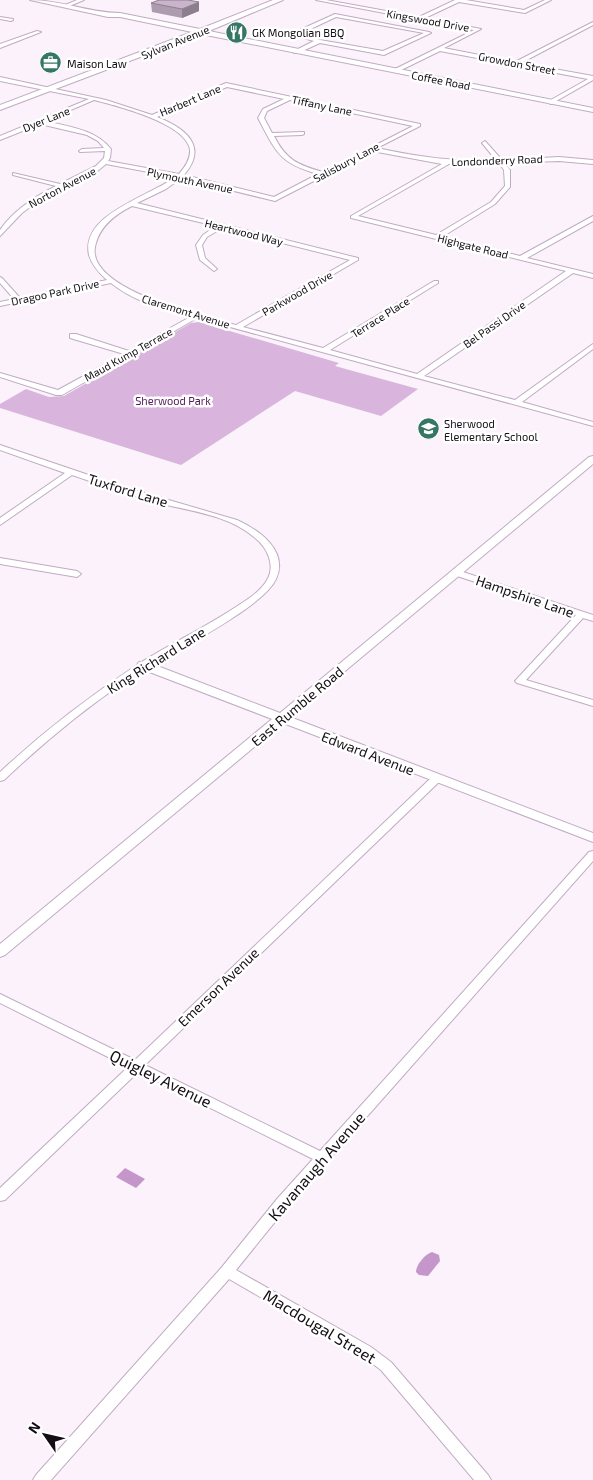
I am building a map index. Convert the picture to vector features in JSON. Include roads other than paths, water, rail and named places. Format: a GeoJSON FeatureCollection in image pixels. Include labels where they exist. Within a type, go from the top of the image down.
{"type":"FeatureCollection","features":[{"type":"Feature","properties":{"kind":"main road","name":"Coffee Road"},"geometry":{"type":"LineString","coordinates":[[34,0],[194,32],[267,49],[292,51],[593,110]]}},
{"type":"Feature","properties":{"kind":"main road","name":"Sylvan Avenue"},"geometry":{"type":"LineString","coordinates":[[0,108],[99,69],[110,67],[268,0]]}},
{"type":"Feature","properties":{"kind":"main road","name":"Sylvan Avenue"},"geometry":{"type":"LineString","coordinates":[[194,32],[279,0]]}},
{"type":"Feature","properties":{"kind":"street"},"geometry":{"type":"LineString","coordinates":[[65,6],[82,0]]}},
{"type":"Feature","properties":{"kind":"street","name":"Kingswood Drive"},"geometry":{"type":"LineString","coordinates":[[318,0],[479,29],[440,49]]}},
{"type":"Feature","properties":{"kind":"street"},"geometry":{"type":"LineString","coordinates":[[420,18],[458,0],[525,12],[549,0]]}},
{"type":"Feature","properties":{"kind":"street"},"geometry":{"type":"LineString","coordinates":[[292,51],[319,41],[384,53],[429,33],[335,15],[295,34],[319,41]]}},
{"type":"Feature","properties":{"kind":"street"},"geometry":{"type":"LineString","coordinates":[[0,18],[11,20]]}},
{"type":"Feature","properties":{"kind":"street"},"geometry":{"type":"LineString","coordinates":[[516,63],[593,23]]}},
{"type":"Feature","properties":{"kind":"street"},"geometry":{"type":"LineString","coordinates":[[0,46],[40,32]]}},
{"type":"Feature","properties":{"kind":"street"},"geometry":{"type":"LineString","coordinates":[[395,71],[440,49]]}},
{"type":"Feature","properties":{"kind":"street","name":"Growdon Street"},"geometry":{"type":"LineString","coordinates":[[440,49],[593,78]]}},
{"type":"Feature","properties":{"kind":"street"},"geometry":{"type":"LineString","coordinates":[[550,102],[593,78]]}},
{"type":"Feature","properties":{"kind":"street","name":"Claremont Avenue"},"geometry":{"type":"LineString","coordinates":[[0,79],[154,116],[175,126],[191,143],[193,156],[191,162],[180,176],[104,223],[92,244],[91,252],[96,266],[110,281],[150,302],[196,316],[593,424]]}},
{"type":"Feature","properties":{"kind":"street","name":"Tiffany Lane"},"geometry":{"type":"LineString","coordinates":[[226,85],[418,125]]}},
{"type":"Feature","properties":{"kind":"street","name":"Harbert Lane"},"geometry":{"type":"LineString","coordinates":[[154,116],[226,85]]}},
{"type":"Feature","properties":{"kind":"street"},"geometry":{"type":"LineString","coordinates":[[290,98],[265,110],[261,115],[270,135],[289,163],[324,174]]}},
{"type":"Feature","properties":{"kind":"street","name":"Dyer Lane"},"geometry":{"type":"LineString","coordinates":[[0,138],[92,100]]}},
{"type":"Feature","properties":{"kind":"street"},"geometry":{"type":"LineString","coordinates":[[40,122],[88,134],[100,140],[108,149]]}},
{"type":"Feature","properties":{"kind":"street","name":"Salisbury Lane"},"geometry":{"type":"LineString","coordinates":[[275,199],[418,125]]}},
{"type":"Feature","properties":{"kind":"street"},"geometry":{"type":"LineString","coordinates":[[270,135],[302,132]]}},
{"type":"Feature","properties":{"kind":"street"},"geometry":{"type":"LineString","coordinates":[[438,238],[493,203],[504,193],[508,186],[509,175],[501,161],[485,143]]}},
{"type":"Feature","properties":{"kind":"street","name":"Londonderry Road"},"geometry":{"type":"LineString","coordinates":[[372,148],[424,160],[450,162],[540,158],[593,162]]}},
{"type":"Feature","properties":{"kind":"street"},"geometry":{"type":"LineString","coordinates":[[82,151],[108,149]]}},
{"type":"Feature","properties":{"kind":"street","name":"Norton Avenue"},"geometry":{"type":"LineString","coordinates":[[0,234],[24,208],[61,186],[93,171],[105,162],[108,149]]}},
{"type":"Feature","properties":{"kind":"street","name":"Plymouth Avenue"},"geometry":{"type":"LineString","coordinates":[[105,162],[180,176],[275,199]]}},
{"type":"Feature","properties":{"kind":"street","name":"Highgate Road"},"geometry":{"type":"LineString","coordinates":[[450,162],[353,217],[593,276]]}},
{"type":"Feature","properties":{"kind":"street"},"geometry":{"type":"LineString","coordinates":[[15,174],[61,186]]}},
{"type":"Feature","properties":{"kind":"street","name":"Heartwood Way"},"geometry":{"type":"LineString","coordinates":[[132,204],[356,259]]}},
{"type":"Feature","properties":{"kind":"street"},"geometry":{"type":"LineString","coordinates":[[522,258],[593,218]]}},
{"type":"Feature","properties":{"kind":"street"},"geometry":{"type":"LineString","coordinates":[[214,269],[202,259],[199,245],[205,236],[221,226]]}},
{"type":"Feature","properties":{"kind":"street","name":"Parkwood Drive"},"geometry":{"type":"LineString","coordinates":[[238,327],[356,259]]}},
{"type":"Feature","properties":{"kind":"street","name":"Bel Passi Drive"},"geometry":{"type":"LineString","coordinates":[[417,377],[571,271]]}},
{"type":"Feature","properties":{"kind":"street"},"geometry":{"type":"LineString","coordinates":[[0,279],[18,300]]}},
{"type":"Feature","properties":{"kind":"street","name":"Dragoo Park Drive"},"geometry":{"type":"LineString","coordinates":[[0,304],[110,281]]}},
{"type":"Feature","properties":{"kind":"street","name":"Terrace Place"},"geometry":{"type":"LineString","coordinates":[[324,351],[436,282]]}},
{"type":"Feature","properties":{"kind":"street","name":"Maud Kump Terrace"},"geometry":{"type":"LineString","coordinates":[[0,375],[60,393],[196,316]]}},
{"type":"Feature","properties":{"kind":"street"},"geometry":{"type":"LineString","coordinates":[[73,336],[130,353]]}},
{"type":"Feature","properties":{"kind":"street"},"geometry":{"type":"LineString","coordinates":[[516,403],[593,346]]}},
{"type":"Feature","properties":{"kind":"street","name":"Tuxford Lane"},"geometry":{"type":"LineString","coordinates":[[0,447],[71,472],[219,516],[255,533]]}},
{"type":"Feature","properties":{"kind":"street","name":"East Rumble Road"},"geometry":{"type":"LineString","coordinates":[[0,952],[593,459]]}},
{"type":"Feature","properties":{"kind":"street"},"geometry":{"type":"LineString","coordinates":[[0,522],[71,472]]}},
{"type":"Feature","properties":{"kind":"street","name":"King Richard Lane"},"geometry":{"type":"LineString","coordinates":[[0,778],[74,715],[143,665],[226,617],[266,589],[274,571],[274,557],[269,546],[255,533]]}},
{"type":"Feature","properties":{"kind":"street"},"geometry":{"type":"LineString","coordinates":[[0,561],[77,574]]}},
{"type":"Feature","properties":{"kind":"street","name":"Hampshire Lane"},"geometry":{"type":"LineString","coordinates":[[457,573],[593,618]]}},
{"type":"Feature","properties":{"kind":"street"},"geometry":{"type":"LineString","coordinates":[[581,615],[520,681],[593,703]]}},
{"type":"Feature","properties":{"kind":"street","name":"Edward Avenue"},"geometry":{"type":"LineString","coordinates":[[143,665],[593,838]]}},
{"type":"Feature","properties":{"kind":"street","name":"Emerson Avenue"},"geometry":{"type":"LineString","coordinates":[[0,1196],[436,778]]}},
{"type":"Feature","properties":{"kind":"street","name":"Kavanaugh Avenue"},"geometry":{"type":"LineString","coordinates":[[42,1480],[227,1271],[322,1158],[593,854]]}},
{"type":"Feature","properties":{"kind":"street","name":"Quigley Avenue"},"geometry":{"type":"LineString","coordinates":[[0,998],[322,1158]]}},
{"type":"Feature","properties":{"kind":"street","name":"Macdougal Street"},"geometry":{"type":"LineString","coordinates":[[227,1271],[366,1351],[386,1366],[484,1480]]}},
{"type":"Feature","properties":{"kind":"place","name":"GK Mongolian BBQ"},"geometry":{"type":"Point","coordinates":[236,32]}},
{"type":"Feature","properties":{"kind":"place","name":"Maison Law"},"geometry":{"type":"Point","coordinates":[51,63]}},
{"type":"Feature","properties":{"kind":"place","name":"Sherwood Elementary School"},"geometry":{"type":"Point","coordinates":[428,429]}},
{"type":"Feature","properties":{"kind":"park label","name":"Sherwood Park"},"geometry":{"type":"Point","coordinates":[173,400]}}]}
